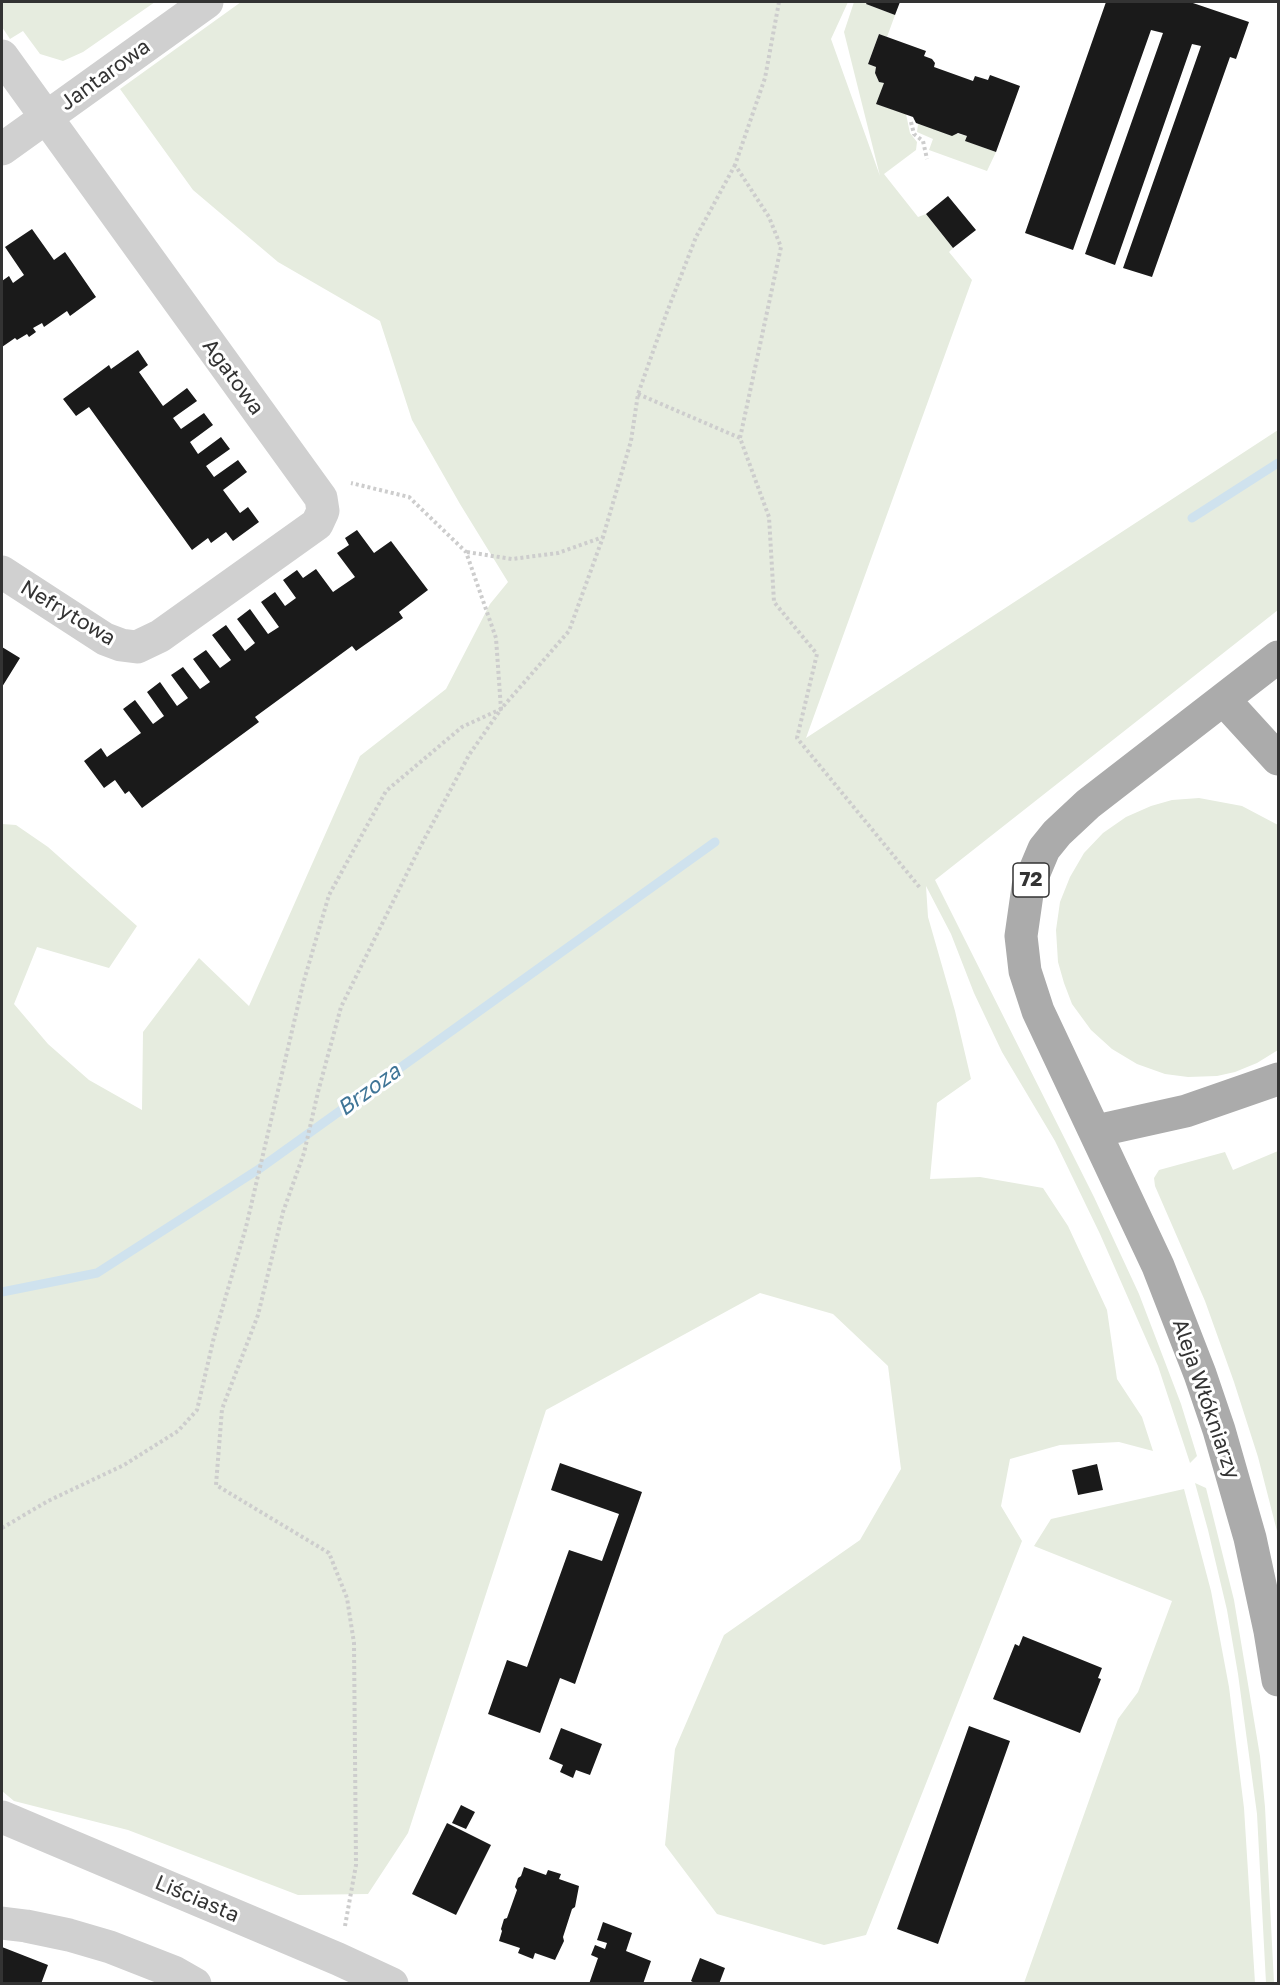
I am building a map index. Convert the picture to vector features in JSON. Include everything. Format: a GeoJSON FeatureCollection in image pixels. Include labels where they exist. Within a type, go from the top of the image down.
{"type":"FeatureCollection","features":[{"type":"Feature","properties":{"kind":"main road","name":"72"},"geometry":{"type":"LineString","coordinates":[[1096,1131],[1046,1030],[1028,984],[1021,936],[1028,887],[1044,849],[1057,833],[1088,804],[1278,657]]}},
{"type":"Feature","properties":{"kind":"main road"},"geometry":{"type":"LineString","coordinates":[[1224,700],[1278,759]]}},
{"type":"Feature","properties":{"kind":"main road"},"geometry":{"type":"LineString","coordinates":[[1096,1131],[1186,1111],[1278,1080]]}},
{"type":"Feature","properties":{"kind":"main road","name":"Aleja Włókniarzy"},"geometry":{"type":"LineString","coordinates":[[1096,1131],[1158,1266],[1184,1329],[1219,1430],[1250,1538],[1278,1680]]}},
{"type":"Feature","properties":{"kind":"street","name":"Jantarowa"},"geometry":{"type":"LineString","coordinates":[[2,149],[207,2]]}},
{"type":"Feature","properties":{"kind":"street","name":"Agatowa"},"geometry":{"type":"LineString","coordinates":[[2,56],[321,498],[323,511],[317,524],[160,636],[137,647]]}},
{"type":"Feature","properties":{"kind":"street","name":"Nefrytowa"},"geometry":{"type":"LineString","coordinates":[[2,572],[105,639],[121,645],[137,647]]}},
{"type":"Feature","properties":{"kind":"street","name":"Liściasta"},"geometry":{"type":"LineString","coordinates":[[2,1816],[392,1983]]}},
{"type":"Feature","properties":{"kind":"street"},"geometry":{"type":"LineString","coordinates":[[2,1923],[58,1933],[110,1947],[174,1972],[195,1983]]}},
{"type":"Feature","properties":{"kind":"path"},"geometry":{"type":"LineString","coordinates":[[338,1959],[356,1865],[354,1643],[347,1598],[329,1553],[216,1485],[222,1409],[258,1315],[283,1212],[304,1153],[341,1007],[464,764],[501,709],[569,631],[603,537],[631,441],[638,394],[667,312],[696,237],[735,165],[765,78],[778,2]]}},
{"type":"Feature","properties":{"kind":"path"},"geometry":{"type":"LineString","coordinates":[[910,122],[914,134],[922,141],[927,159]]}},
{"type":"Feature","properties":{"kind":"path"},"geometry":{"type":"LineString","coordinates":[[735,165],[769,217],[781,248],[740,438],[769,517],[774,602],[818,654],[797,738],[921,889]]}},
{"type":"Feature","properties":{"kind":"path"},"geometry":{"type":"LineString","coordinates":[[638,394],[740,438]]}},
{"type":"Feature","properties":{"kind":"path"},"geometry":{"type":"LineString","coordinates":[[341,479],[360,487],[409,497],[466,552],[496,638],[501,709]]}},
{"type":"Feature","properties":{"kind":"path"},"geometry":{"type":"LineString","coordinates":[[466,552],[512,559],[558,553],[603,537]]}},
{"type":"Feature","properties":{"kind":"path"},"geometry":{"type":"LineString","coordinates":[[2,1528],[48,1501],[124,1465],[178,1431],[197,1410],[214,1337],[246,1227],[303,984],[330,895],[386,791],[462,728],[501,709]]}},
{"type":"Feature","properties":{"kind":"shaded area"},"geometry":{"type":"Polygon","coordinates":[[[2,2],[155,2],[83,52],[63,61],[40,54],[23,31],[10,39],[2,27],[2,2]]]}},
{"type":"Feature","properties":{"kind":"shaded area"},"geometry":{"type":"Polygon","coordinates":[[[241,2],[848,2],[831,39],[880,176],[844,32],[854,2],[867,2],[866,4],[895,15],[887,37],[879,34],[868,64],[876,67],[875,73],[879,82],[884,83],[877,104],[906,114],[910,133],[917,142],[916,150],[884,174],[918,217],[926,214],[953,248],[949,252],[972,280],[806,738],[1278,430],[1278,610],[935,880],[1094,1197],[1139,1294],[1181,1404],[1197,1456],[1190,1463],[1158,1366],[1100,1234],[1055,1141],[1002,1052],[974,993],[951,934],[926,886],[928,917],[955,1011],[971,1079],[937,1103],[930,1179],[980,1177],[1043,1188],[1068,1226],[1107,1310],[1117,1379],[1142,1417],[1153,1451],[1119,1442],[1060,1445],[1010,1459],[1001,1506],[1022,1541],[866,1935],[824,1945],[717,1914],[665,1845],[675,1749],[724,1635],[860,1540],[901,1469],[888,1366],[833,1314],[760,1293],[546,1410],[408,1833],[368,1894],[298,1895],[128,1830],[14,1801],[2,1791],[2,824],[16,825],[48,847],[137,926],[109,968],[37,947],[14,1004],[48,1044],[89,1080],[142,1110],[143,1032],[199,958],[249,1006],[360,756],[446,689],[490,604],[508,582],[412,420],[380,321],[278,262],[193,190],[120,89],[241,2]]]}},
{"type":"Feature","properties":{"kind":"shaded area"},"geometry":{"type":"Polygon","coordinates":[[[918,124],[967,136],[966,141],[996,152],[987,171],[929,150],[933,139],[917,132],[918,124]]]}},
{"type":"Feature","properties":{"kind":"shaded area"},"geometry":{"type":"Polygon","coordinates":[[[1199,798],[1242,806],[1278,825],[1278,1050],[1257,1063],[1235,1072],[1217,1076],[1188,1077],[1165,1074],[1137,1064],[1112,1049],[1091,1030],[1072,1004],[1064,983],[1058,962],[1056,930],[1060,902],[1070,877],[1084,853],[1103,833],[1126,817],[1151,806],[1172,800],[1199,798]]]}},
{"type":"Feature","properties":{"kind":"shaded area"},"geometry":{"type":"Polygon","coordinates":[[[1278,1151],[1278,1535],[1258,1457],[1234,1382],[1205,1301],[1155,1186],[1154,1178],[1159,1170],[1225,1152],[1233,1170],[1278,1151]]]}},
{"type":"Feature","properties":{"kind":"shaded area"},"geometry":{"type":"Polygon","coordinates":[[[1195,1483],[1206,1488],[1234,1600],[1260,1756],[1265,1807],[1274,1983],[1266,1983],[1257,1814],[1238,1674],[1227,1610],[1195,1483]]]}},
{"type":"Feature","properties":{"kind":"shaded area"},"geometry":{"type":"Polygon","coordinates":[[[1184,1489],[1211,1591],[1229,1687],[1244,1808],[1255,1983],[1024,1983],[1118,1719],[1138,1692],[1172,1601],[1034,1546],[1051,1519],[1184,1489]]]}},
{"type":"Feature","properties":{"kind":"building"},"geometry":{"type":"Polygon","coordinates":[[[867,2],[900,2],[895,15],[866,4],[867,2]]]}},
{"type":"Feature","properties":{"kind":"building"},"geometry":{"type":"Polygon","coordinates":[[[1106,2],[1190,2],[1249,22],[1236,59],[1230,57],[1152,277],[1123,268],[1201,46],[1192,44],[1115,265],[1085,254],[1163,33],[1151,30],[1073,250],[1025,233],[1106,2]]]}},
{"type":"Feature","properties":{"kind":"building"},"geometry":{"type":"Polygon","coordinates":[[[879,34],[926,51],[924,56],[932,59],[935,63],[934,67],[973,81],[975,76],[988,80],[990,75],[1020,86],[996,152],[965,141],[967,136],[958,133],[952,136],[916,123],[913,117],[876,104],[884,83],[879,82],[875,73],[876,67],[868,64],[879,34]]]}},
{"type":"Feature","properties":{"kind":"building"},"geometry":{"type":"Polygon","coordinates":[[[948,196],[976,230],[953,248],[926,214],[948,196]]]}},
{"type":"Feature","properties":{"kind":"building"},"geometry":{"type":"Polygon","coordinates":[[[32,229],[54,260],[65,252],[96,297],[70,316],[67,311],[44,327],[42,323],[33,328],[36,332],[29,337],[27,334],[17,340],[15,338],[2,347],[2,281],[9,276],[13,283],[24,275],[5,247],[32,229]]]}},
{"type":"Feature","properties":{"kind":"building"},"geometry":{"type":"Polygon","coordinates":[[[138,350],[148,365],[139,372],[163,406],[187,388],[197,401],[173,418],[181,429],[204,413],[213,425],[190,442],[198,454],[221,437],[230,449],[206,466],[214,477],[238,460],[247,472],[223,490],[240,513],[248,507],[259,522],[233,541],[226,532],[211,543],[208,538],[192,550],[89,407],[76,416],[63,399],[109,365],[111,369],[138,350]]]}},
{"type":"Feature","properties":{"kind":"building"},"geometry":{"type":"Polygon","coordinates":[[[357,530],[374,553],[391,541],[428,590],[399,612],[403,618],[356,651],[352,646],[255,717],[259,722],[142,808],[129,791],[125,794],[115,780],[104,788],[84,761],[101,748],[107,757],[141,733],[123,709],[135,700],[153,724],[164,716],[147,692],[160,682],[177,706],[188,698],[171,675],[183,667],[200,689],[210,682],[193,659],[206,650],[220,668],[231,660],[212,635],[226,625],[245,651],[255,643],[237,619],[250,609],[268,634],[279,627],[261,602],[275,592],[285,606],[296,598],[283,580],[297,570],[303,578],[316,569],[333,592],[355,577],[337,553],[349,545],[345,538],[357,530]]]}},
{"type":"Feature","properties":{"kind":"building"},"geometry":{"type":"Polygon","coordinates":[[[2,647],[20,658],[2,687],[2,647]]]}},
{"type":"Feature","properties":{"kind":"building"},"geometry":{"type":"Polygon","coordinates":[[[560,1463],[642,1492],[575,1684],[560,1678],[540,1733],[488,1714],[507,1660],[527,1667],[569,1550],[602,1561],[619,1514],[551,1490],[560,1463]]]}},
{"type":"Feature","properties":{"kind":"building"},"geometry":{"type":"Polygon","coordinates":[[[1097,1464],[1103,1490],[1078,1495],[1072,1470],[1097,1464]]]}},
{"type":"Feature","properties":{"kind":"building"},"geometry":{"type":"Polygon","coordinates":[[[1023,1636],[1102,1668],[1098,1678],[1101,1679],[1080,1733],[993,1699],[1015,1644],[1019,1646],[1023,1636]]]}},
{"type":"Feature","properties":{"kind":"building"},"geometry":{"type":"Polygon","coordinates":[[[969,1726],[1010,1741],[938,1944],[897,1929],[969,1726]]]}},
{"type":"Feature","properties":{"kind":"building"},"geometry":{"type":"Polygon","coordinates":[[[561,1728],[602,1744],[590,1775],[576,1770],[573,1778],[560,1772],[563,1765],[549,1759],[561,1728]]]}},
{"type":"Feature","properties":{"kind":"building"},"geometry":{"type":"Polygon","coordinates":[[[461,1805],[475,1812],[466,1829],[452,1823],[461,1805]]]}},
{"type":"Feature","properties":{"kind":"building"},"geometry":{"type":"Polygon","coordinates":[[[447,1823],[491,1845],[456,1915],[412,1894],[447,1823]]]}},
{"type":"Feature","properties":{"kind":"building"},"geometry":{"type":"Polygon","coordinates":[[[524,1867],[546,1875],[548,1870],[561,1874],[559,1879],[579,1886],[575,1907],[572,1909],[563,1937],[564,1941],[555,1960],[535,1953],[533,1959],[518,1953],[520,1948],[499,1941],[504,1919],[507,1918],[517,1890],[515,1887],[518,1878],[524,1867]]]}},
{"type":"Feature","properties":{"kind":"building"},"geometry":{"type":"Polygon","coordinates":[[[603,1922],[632,1933],[626,1951],[651,1961],[643,1984],[589,1984],[598,1958],[591,1955],[595,1945],[605,1949],[607,1943],[597,1940],[603,1922]]]}},
{"type":"Feature","properties":{"kind":"building"},"geometry":{"type":"Polygon","coordinates":[[[2,1947],[48,1965],[41,1984],[2,1984],[2,1947]]]}},
{"type":"Feature","properties":{"kind":"building"},"geometry":{"type":"Polygon","coordinates":[[[700,1958],[725,1968],[719,1984],[696,1984],[691,1981],[700,1958]]]}},
{"type":"Feature","properties":{"kind":"waterway","name":"Brzoza"},"geometry":{"type":"LineString","coordinates":[[1192,518],[1278,463]]}},
{"type":"Feature","properties":{"kind":"waterway","name":"Brzoza"},"geometry":{"type":"LineString","coordinates":[[2,1292],[97,1273],[259,1169],[715,842]]}}]}
